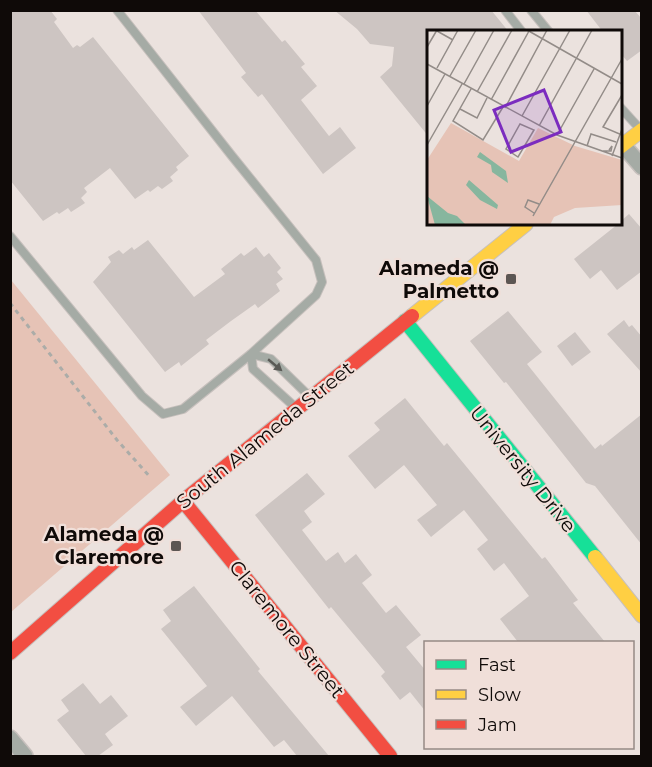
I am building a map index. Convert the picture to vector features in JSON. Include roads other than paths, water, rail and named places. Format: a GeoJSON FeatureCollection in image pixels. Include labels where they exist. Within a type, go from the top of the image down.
{"type":"FeatureCollection","features":[{"type":"Feature","properties":{"kind":"street"},"geometry":{"type":"LineString","coordinates":[[642,130],[622,146],[642,168]]}},
{"type":"Feature","properties":{"kind":"street","name":"South Alameda Street"},"geometry":{"type":"LineString","coordinates":[[10,653],[183,501],[525,225]]}},
{"type":"Feature","properties":{"kind":"street","name":"University Drive"},"geometry":{"type":"LineString","coordinates":[[405,321],[642,616]]}},
{"type":"Feature","properties":{"kind":"street","name":"Claremore Street"},"geometry":{"type":"LineString","coordinates":[[183,501],[390,756]]}},
{"type":"Feature","properties":{"kind":"street"},"geometry":{"type":"LineString","coordinates":[[10,738],[25,756]]}},
{"type":"Feature","properties":{"kind":"lane"},"geometry":{"type":"LineString","coordinates":[[10,236],[142,396],[163,414],[183,409],[251,354],[316,295],[322,282],[316,260],[117,10]]}},
{"type":"Feature","properties":{"kind":"lane"},"geometry":{"type":"LineString","coordinates":[[505,10],[520,30]]}},
{"type":"Feature","properties":{"kind":"lane"},"geometry":{"type":"LineString","coordinates":[[531,10],[547,30]]}},
{"type":"Feature","properties":{"kind":"lane"},"geometry":{"type":"LineString","coordinates":[[622,108],[642,130]]}},
{"type":"Feature","properties":{"kind":"lane"},"geometry":{"type":"LineString","coordinates":[[251,354],[271,359],[310,397]]}},
{"type":"Feature","properties":{"kind":"lane"},"geometry":{"type":"LineString","coordinates":[[251,354],[253,369],[297,408]]}},
{"type":"Feature","properties":{"kind":"place","name":"Alameda @ Palmetto"},"geometry":{"type":"Point","coordinates":[511,279]}},
{"type":"Feature","properties":{"kind":"place","name":"Alameda @ Claremore"},"geometry":{"type":"Point","coordinates":[176,546]}}]}
